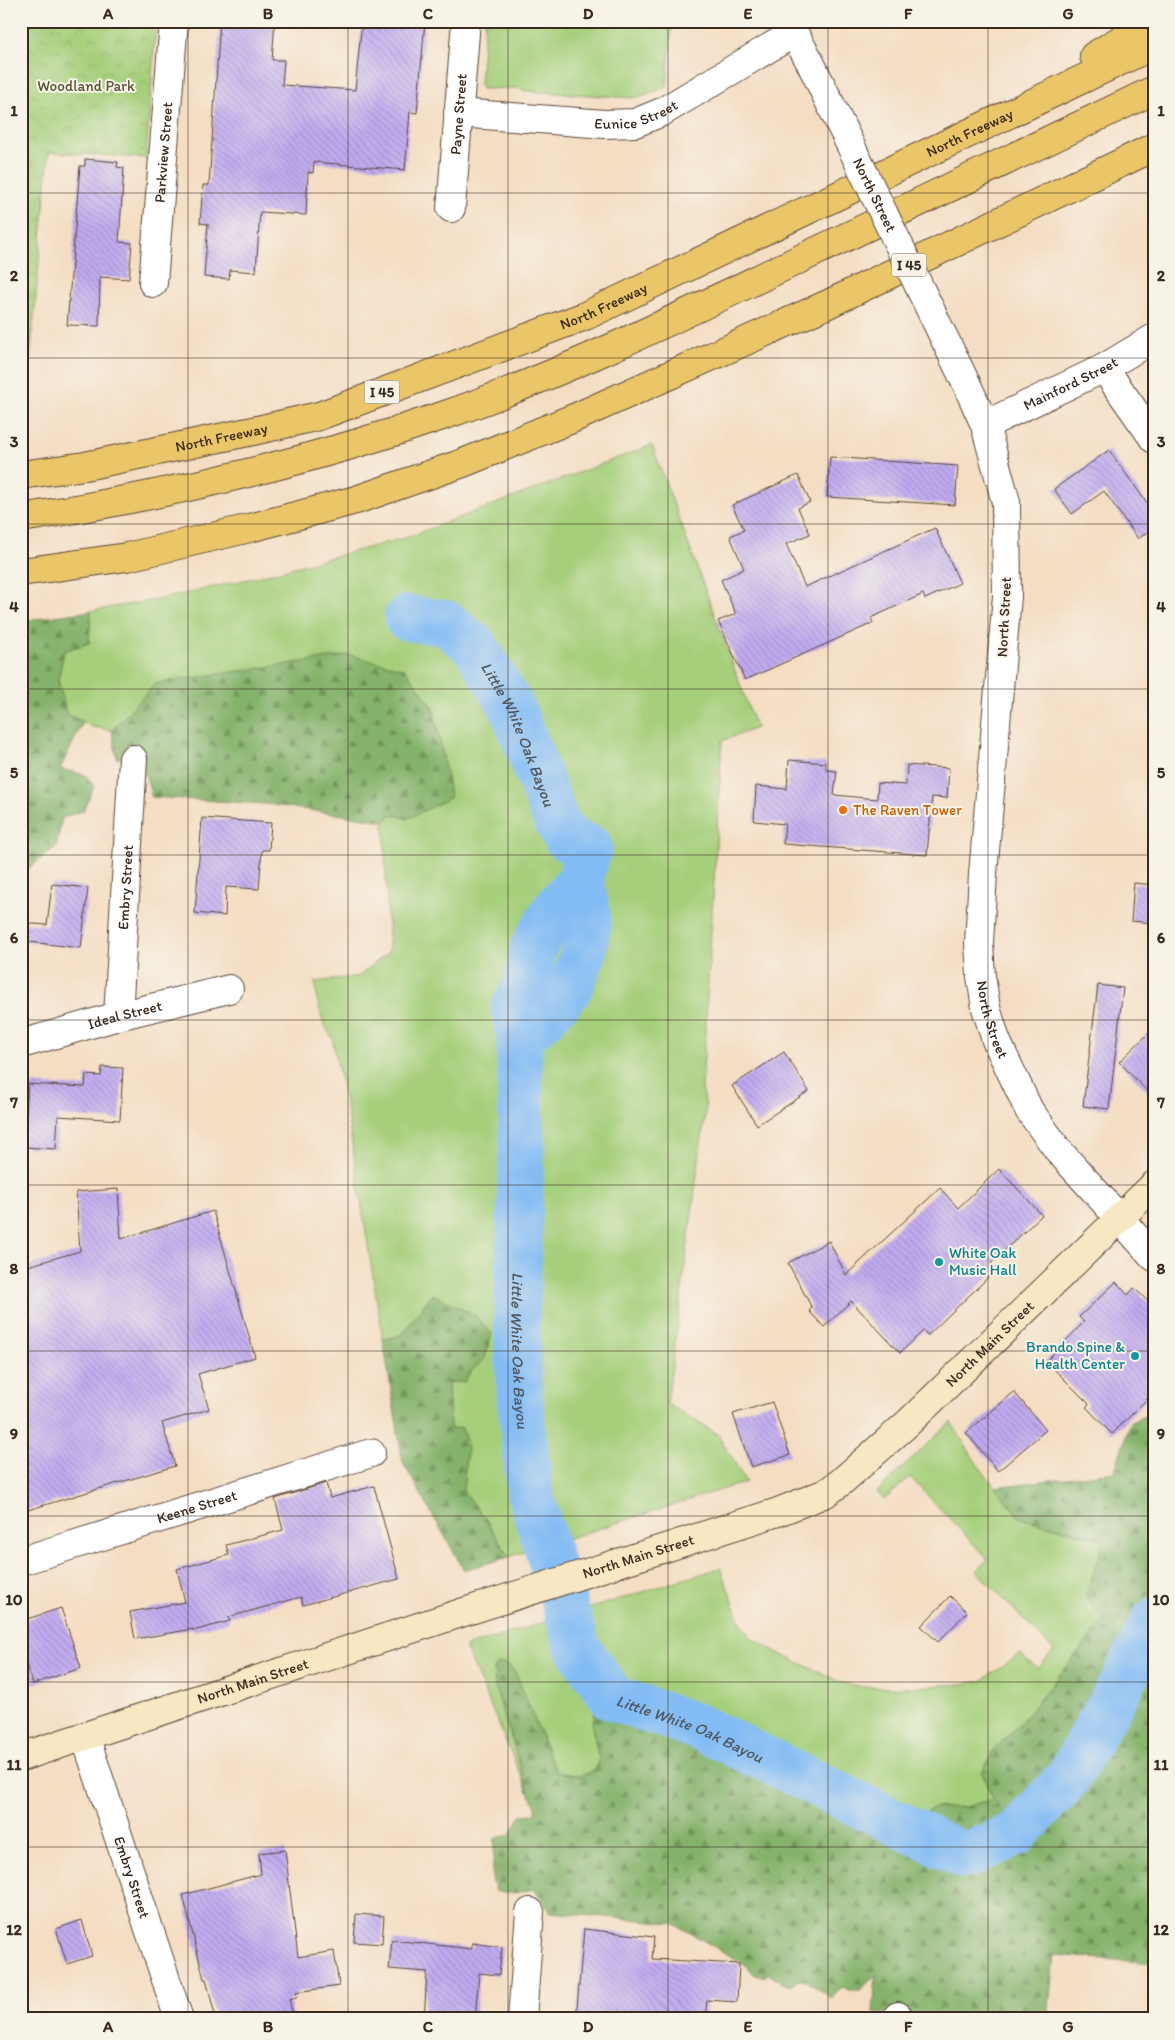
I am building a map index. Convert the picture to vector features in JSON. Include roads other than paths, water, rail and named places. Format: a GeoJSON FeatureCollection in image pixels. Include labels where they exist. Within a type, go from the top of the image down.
{"type":"FeatureCollection","features":[{"type":"Feature","properties":{"kind":"highway"},"geometry":{"type":"LineString","coordinates":[[969,133],[1151,21]]}},
{"type":"Feature","properties":{"kind":"highway","name":"North Freeway"},"geometry":{"type":"LineString","coordinates":[[21,475],[85,466],[319,416],[585,316],[1154,45]]}},
{"type":"Feature","properties":{"kind":"highway"},"geometry":{"type":"LineString","coordinates":[[21,518],[96,506],[201,485],[343,448],[450,413],[547,375],[644,333],[1154,90]]}},
{"type":"Feature","properties":{"kind":"highway","name":"I 45"},"geometry":{"type":"LineString","coordinates":[[21,572],[127,557],[250,528],[356,500],[463,463],[592,411],[818,309],[1154,147]]}},
{"type":"Feature","properties":{"kind":"main road","name":"North Main Street"},"geometry":{"type":"LineString","coordinates":[[21,1757],[464,1612],[778,1512],[826,1494],[908,1423],[1154,1185]]}},
{"type":"Feature","properties":{"kind":"street","name":"Parkview Street"},"geometry":{"type":"LineString","coordinates":[[153,283],[174,21]]}},
{"type":"Feature","properties":{"kind":"street","name":"Payne Street"},"geometry":{"type":"LineString","coordinates":[[452,208],[466,21]]}},
{"type":"Feature","properties":{"kind":"street","name":"Eunice Street"},"geometry":{"type":"LineString","coordinates":[[458,113],[605,124],[635,123],[662,112],[792,27]]}},
{"type":"Feature","properties":{"kind":"street","name":"North Street"},"geometry":{"type":"LineString","coordinates":[[792,27],[967,385],[985,425],[1006,502],[1007,589],[980,933],[981,976],[986,1008],[996,1040],[1029,1110],[1058,1150],[1154,1257]]}},
{"type":"Feature","properties":{"kind":"street","name":"Mainford Street"},"geometry":{"type":"LineString","coordinates":[[985,425],[1104,368],[1154,338]]}},
{"type":"Feature","properties":{"kind":"street"},"geometry":{"type":"LineString","coordinates":[[1104,368],[1154,439]]}},
{"type":"Feature","properties":{"kind":"street","name":"Embry Street"},"geometry":{"type":"LineString","coordinates":[[118,1016],[133,758]]}},
{"type":"Feature","properties":{"kind":"street","name":"Ideal Street"},"geometry":{"type":"LineString","coordinates":[[21,1044],[118,1016],[229,989]]}},
{"type":"Feature","properties":{"kind":"street","name":"Keene Street"},"geometry":{"type":"LineString","coordinates":[[21,1561],[371,1453]]}},
{"type":"Feature","properties":{"kind":"street","name":"Embry Street"},"geometry":{"type":"LineString","coordinates":[[85,1736],[179,2019]]}},
{"type":"Feature","properties":{"kind":"street"},"geometry":{"type":"LineString","coordinates":[[522,2019],[530,1912]]}},
{"type":"Feature","properties":{"kind":"waterway","name":"Little White Oak Bayou"},"geometry":{"type":"LineString","coordinates":[[407,618],[446,623],[475,646],[514,711],[555,818],[567,839],[590,848],[581,879],[589,922],[583,956],[569,990],[540,1021],[519,1036],[522,1142],[517,1322],[520,1396],[530,1493],[578,1648],[613,1698],[701,1728],[965,1856],[1016,1834],[1068,1778],[1123,1682],[1154,1621]]}},
{"type":"Feature","properties":{"kind":"waterway","name":"Little White Oak Bayou"},"geometry":{"type":"LineString","coordinates":[[519,1036],[514,1008],[527,983],[533,948],[556,908],[581,879]]}},
{"type":"Feature","properties":{"kind":"place","name":"The Raven Tower"},"geometry":{"type":"Point","coordinates":[843,810]}},
{"type":"Feature","properties":{"kind":"place","name":"White Oak Music Hall"},"geometry":{"type":"Point","coordinates":[939,1262]}},
{"type":"Feature","properties":{"kind":"place","name":"Brando Spine & Health Center"},"geometry":{"type":"Point","coordinates":[1135,1356]}},
{"type":"Feature","properties":{"kind":"park label","name":"Woodland Park"},"geometry":{"type":"Point","coordinates":[86,86]}}]}
